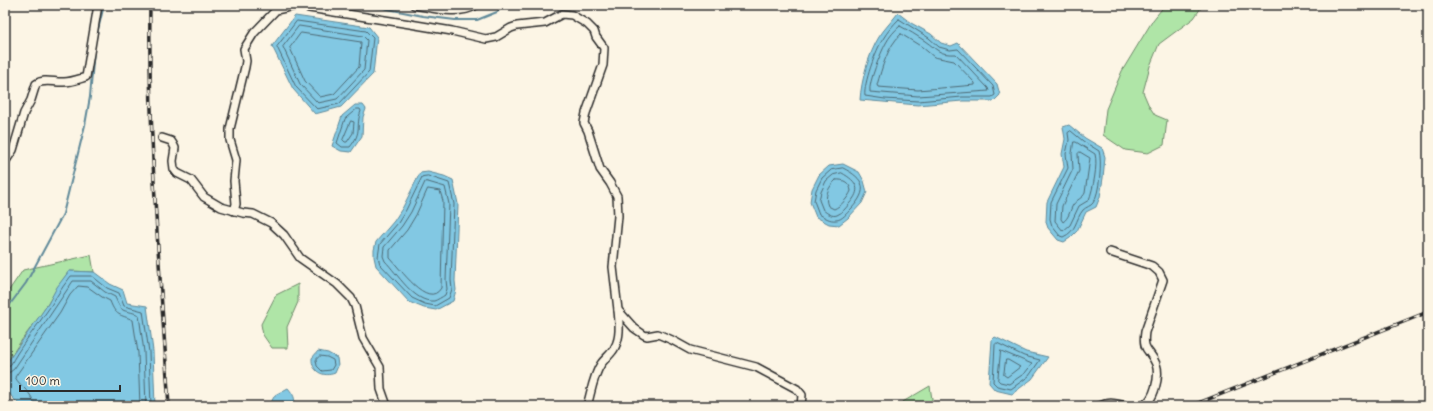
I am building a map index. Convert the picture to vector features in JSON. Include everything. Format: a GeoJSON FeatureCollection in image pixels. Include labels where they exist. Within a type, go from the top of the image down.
{"type":"FeatureCollection","features":[{"type":"Feature","properties":{"kind":"street"},"geometry":{"type":"LineString","coordinates":[[5,162],[13,150],[24,113],[31,100],[36,84],[39,81],[63,83],[86,77],[98,5]]}},
{"type":"Feature","properties":{"kind":"street"},"geometry":{"type":"LineString","coordinates":[[234,211],[236,204],[234,181],[236,160],[230,140],[230,129],[245,67],[246,61],[244,49],[254,33],[276,10],[299,5],[309,8],[452,31],[486,39],[496,37],[510,28],[517,26],[545,23],[562,14],[572,15],[587,24],[604,48],[603,65],[586,113],[584,124],[598,159],[600,169],[617,196],[618,216],[614,267],[618,310],[618,339],[615,348],[601,364],[595,377],[586,406]]}},
{"type":"Feature","properties":{"kind":"street"},"geometry":{"type":"LineString","coordinates":[[414,5],[456,10],[471,8],[476,5]]}},
{"type":"Feature","properties":{"kind":"street"},"geometry":{"type":"LineString","coordinates":[[162,138],[171,141],[175,148],[173,161],[174,169],[177,173],[191,180],[196,184],[200,192],[221,207],[253,214],[271,223],[284,235],[300,258],[337,284],[351,298],[355,306],[363,338],[380,367],[381,388],[387,406]]}},
{"type":"Feature","properties":{"kind":"street"},"geometry":{"type":"LineString","coordinates":[[1110,252],[1152,266],[1159,272],[1163,280],[1145,332],[1144,342],[1144,347],[1151,354],[1156,363],[1158,372],[1151,398],[1146,405],[1142,406]]}},
{"type":"Feature","properties":{"kind":"street"},"geometry":{"type":"LineString","coordinates":[[618,310],[634,328],[644,335],[647,336],[658,334],[690,350],[756,367],[797,389],[802,395],[801,406]]}},
{"type":"Feature","properties":{"kind":"street"},"geometry":{"type":"LineString","coordinates":[[1100,406],[1113,402],[1126,406]]}},
{"type":"Feature","properties":{"kind":"green space"},"geometry":{"type":"Polygon","coordinates":[[[1165,5],[1203,5],[1194,18],[1159,44],[1150,66],[1143,92],[1155,115],[1167,120],[1164,145],[1148,153],[1125,150],[1103,135],[1106,109],[1122,71],[1153,20],[1165,5]]]}},
{"type":"Feature","properties":{"kind":"green space"},"geometry":{"type":"Polygon","coordinates":[[[91,255],[94,272],[69,271],[42,313],[17,347],[5,368],[5,296],[23,270],[91,255]]]}},
{"type":"Feature","properties":{"kind":"green space"},"geometry":{"type":"Polygon","coordinates":[[[298,284],[298,302],[287,327],[288,348],[272,348],[263,335],[261,324],[276,295],[298,284]]]}},
{"type":"Feature","properties":{"kind":"green space"},"geometry":{"type":"Polygon","coordinates":[[[930,386],[933,406],[896,406],[930,386]]]}},
{"type":"Feature","properties":{"kind":"water"},"geometry":{"type":"Polygon","coordinates":[[[898,13],[911,23],[931,34],[941,43],[951,46],[958,43],[997,84],[1000,95],[994,101],[962,101],[918,105],[860,100],[864,76],[875,44],[898,13]]]}},
{"type":"Feature","properties":{"kind":"water"},"geometry":{"type":"Polygon","coordinates":[[[295,16],[369,27],[377,37],[373,74],[341,107],[315,114],[293,89],[272,46],[295,16]]]}},
{"type":"Feature","properties":{"kind":"water"},"geometry":{"type":"Polygon","coordinates":[[[355,105],[363,105],[366,109],[363,117],[362,136],[351,152],[341,151],[332,146],[342,116],[355,105]]]}},
{"type":"Feature","properties":{"kind":"water"},"geometry":{"type":"Polygon","coordinates":[[[1069,125],[1085,138],[1102,148],[1105,157],[1100,197],[1096,207],[1086,212],[1077,231],[1064,242],[1058,240],[1048,228],[1046,222],[1047,202],[1064,167],[1062,154],[1065,139],[1063,127],[1069,125]]]}},
{"type":"Feature","properties":{"kind":"water"},"geometry":{"type":"Polygon","coordinates":[[[843,164],[859,172],[864,181],[867,192],[862,203],[848,218],[839,225],[829,224],[816,217],[810,202],[812,189],[819,175],[829,166],[843,164]]]}},
{"type":"Feature","properties":{"kind":"water"},"geometry":{"type":"Polygon","coordinates":[[[428,172],[453,180],[458,204],[455,281],[456,290],[453,301],[436,310],[424,308],[409,302],[376,266],[374,257],[376,242],[394,221],[403,207],[420,173],[428,172]]]}},
{"type":"Feature","properties":{"kind":"water"},"geometry":{"type":"Polygon","coordinates":[[[69,271],[94,272],[110,284],[123,290],[127,303],[147,306],[153,351],[155,406],[21,406],[7,390],[5,376],[8,361],[69,271]]]}},
{"type":"Feature","properties":{"kind":"water"},"geometry":{"type":"Polygon","coordinates":[[[995,337],[1026,352],[1048,357],[1032,379],[1012,394],[995,390],[989,383],[992,340],[995,337]]]}},
{"type":"Feature","properties":{"kind":"water"},"geometry":{"type":"Polygon","coordinates":[[[318,351],[328,353],[337,358],[338,366],[335,373],[326,375],[322,374],[313,367],[312,358],[318,351]]]}},
{"type":"Feature","properties":{"kind":"water"},"geometry":{"type":"Polygon","coordinates":[[[288,388],[294,396],[294,406],[269,406],[275,395],[288,388]]]}},
{"type":"Feature","properties":{"kind":"waterway"},"geometry":{"type":"LineString","coordinates":[[96,38],[104,5]]}},
{"type":"Feature","properties":{"kind":"waterway"},"geometry":{"type":"LineString","coordinates":[[350,5],[383,8],[423,16],[455,20],[477,20],[497,12],[504,5]]}},
{"type":"Feature","properties":{"kind":"waterway"},"geometry":{"type":"LineString","coordinates":[[5,311],[26,283],[63,214],[85,125],[90,97],[94,50]]}},
{"type":"Feature","properties":{"kind":"railway"},"geometry":{"type":"LineString","coordinates":[[150,5],[153,156],[169,406]]}},
{"type":"Feature","properties":{"kind":"railway"},"geometry":{"type":"LineString","coordinates":[[1191,406],[1428,312]]}}]}
